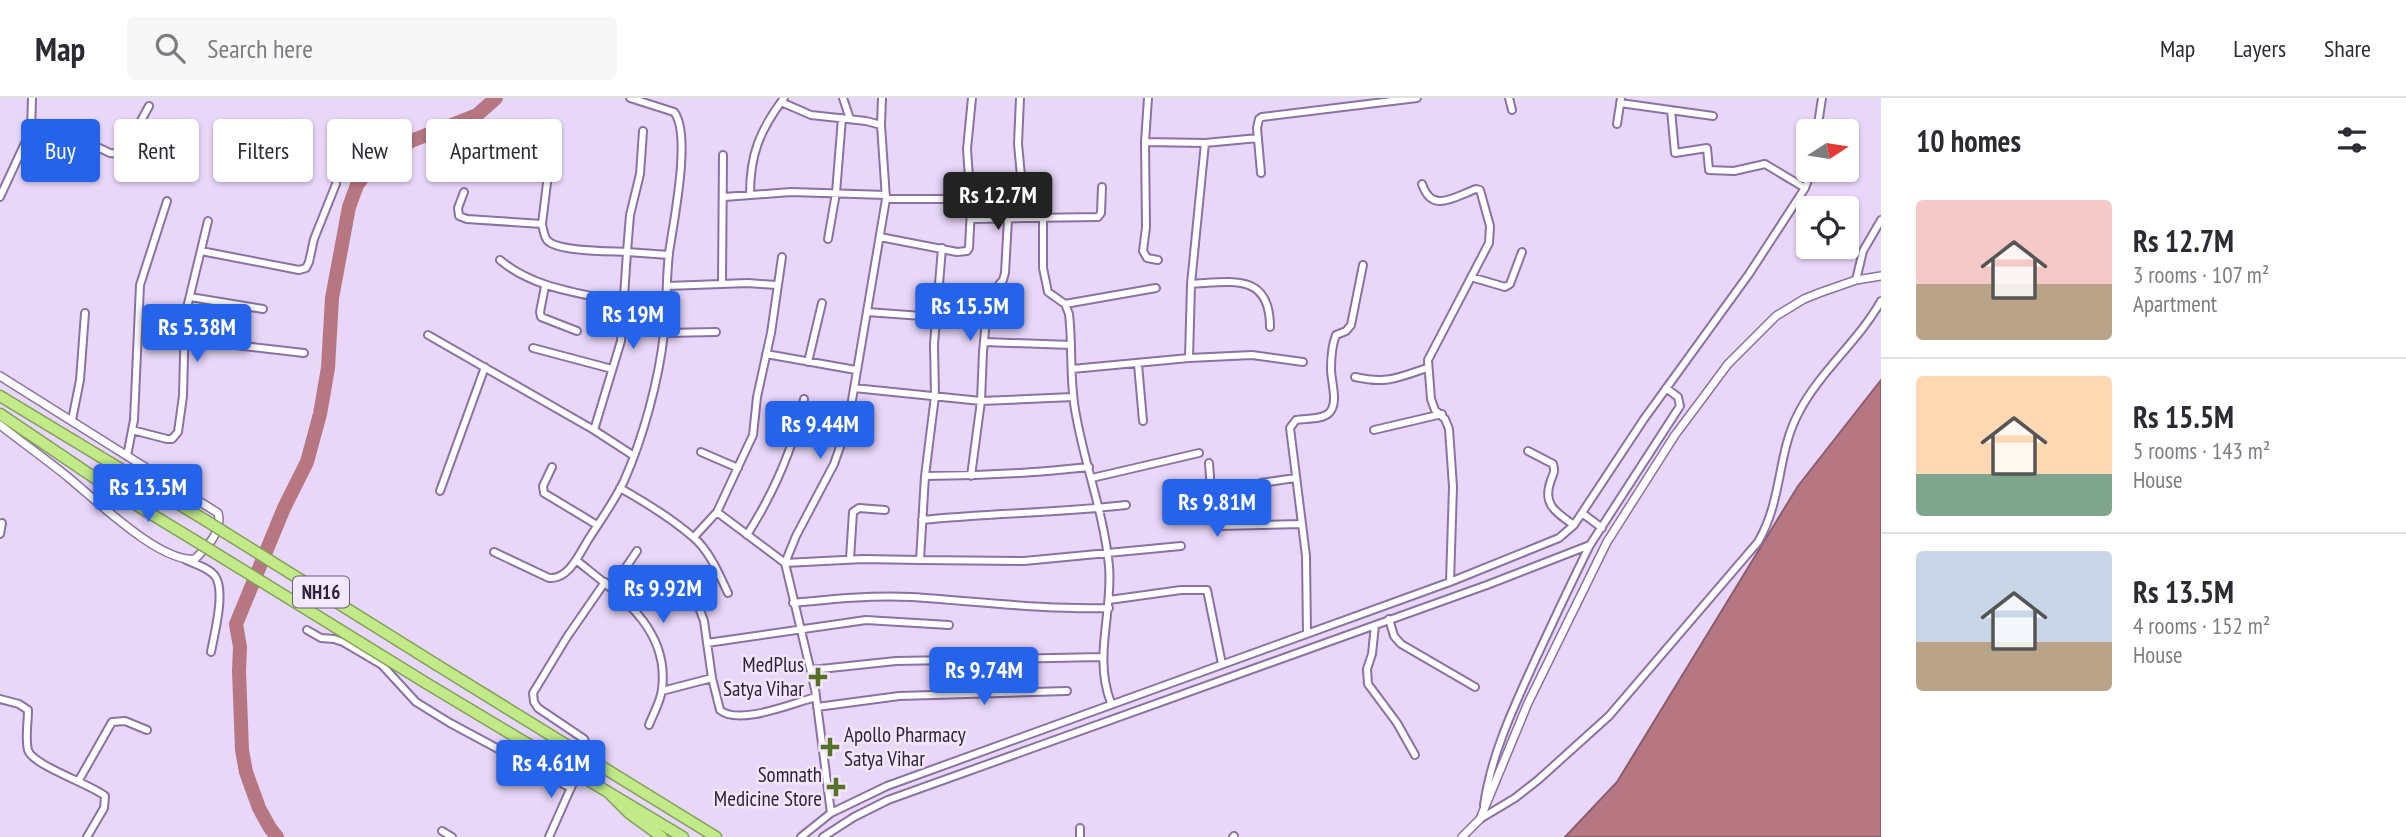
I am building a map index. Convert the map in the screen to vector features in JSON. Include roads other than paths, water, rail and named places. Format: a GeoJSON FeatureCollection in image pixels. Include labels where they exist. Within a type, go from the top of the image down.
{"type":"FeatureCollection","features":[{"type":"Feature","properties":{"kind":"highway","name":"NH16"},"geometry":{"type":"LineString","coordinates":[[0,396],[716,837]]}},
{"type":"Feature","properties":{"kind":"highway","name":"NH16"},"geometry":{"type":"LineString","coordinates":[[0,414],[120,495],[572,774],[609,792],[683,837]]}},
{"type":"Feature","properties":{"kind":"highway"},"geometry":{"type":"LineString","coordinates":[[609,792],[618,804],[662,837]]}},
{"type":"Feature","properties":{"kind":"street"},"geometry":{"type":"LineString","coordinates":[[32,98],[33,119]]}},
{"type":"Feature","properties":{"kind":"street"},"geometry":{"type":"LineString","coordinates":[[494,552],[553,579],[563,575],[576,560],[620,488],[642,435],[660,363],[664,332],[669,255],[680,184],[679,120],[671,110],[630,98]]}},
{"type":"Feature","properties":{"kind":"street"},"geometry":{"type":"LineString","coordinates":[[843,98],[850,119]]}},
{"type":"Feature","properties":{"kind":"street"},"geometry":{"type":"LineString","coordinates":[[831,813],[816,697],[785,563],[796,536],[834,464],[848,425],[886,197],[882,98]]}},
{"type":"Feature","properties":{"kind":"street"},"geometry":{"type":"LineString","coordinates":[[880,237],[967,251],[970,244],[971,200],[967,149],[972,98]]}},
{"type":"Feature","properties":{"kind":"street"},"geometry":{"type":"LineString","coordinates":[[1020,98],[1018,144],[1025,219]]}},
{"type":"Feature","properties":{"kind":"street"},"geometry":{"type":"LineString","coordinates":[[1158,98],[1148,99],[1145,142],[1147,206],[1143,251],[1147,258],[1158,260]]}},
{"type":"Feature","properties":{"kind":"street"},"geometry":{"type":"LineString","coordinates":[[1261,173],[1257,122],[1259,119],[1417,98]]}},
{"type":"Feature","properties":{"kind":"street"},"geometry":{"type":"LineString","coordinates":[[1509,98],[1512,110]]}},
{"type":"Feature","properties":{"kind":"street"},"geometry":{"type":"LineString","coordinates":[[1819,119],[1822,98]]}},
{"type":"Feature","properties":{"kind":"street"},"geometry":{"type":"LineString","coordinates":[[750,194],[750,169],[758,140],[782,100],[811,115],[881,125]]}},
{"type":"Feature","properties":{"kind":"street"},"geometry":{"type":"LineString","coordinates":[[1617,124],[1621,101],[1713,116]]}},
{"type":"Feature","properties":{"kind":"street"},"geometry":{"type":"LineString","coordinates":[[100,149],[119,154],[125,150],[149,107]]}},
{"type":"Feature","properties":{"kind":"street"},"geometry":{"type":"LineString","coordinates":[[1671,110],[1675,153],[1707,148],[1709,170],[1734,171],[1765,164],[1805,188]]}},
{"type":"Feature","properties":{"kind":"street"},"geometry":{"type":"LineString","coordinates":[[828,239],[836,193],[842,118]]}},
{"type":"Feature","properties":{"kind":"street"},"geometry":{"type":"LineString","coordinates":[[594,430],[621,341],[630,215],[640,174],[643,131]]}},
{"type":"Feature","properties":{"kind":"street"},"geometry":{"type":"LineString","coordinates":[[1145,142],[1205,143],[1258,138]]}},
{"type":"Feature","properties":{"kind":"street"},"geometry":{"type":"LineString","coordinates":[[1189,358],[1191,284],[1205,143]]}},
{"type":"Feature","properties":{"kind":"street"},"geometry":{"type":"LineString","coordinates":[[0,197],[21,149]]}},
{"type":"Feature","properties":{"kind":"street"},"geometry":{"type":"LineString","coordinates":[[722,283],[723,155]]}},
{"type":"Feature","properties":{"kind":"street"},"geometry":{"type":"LineString","coordinates":[[547,182],[542,224],[546,239],[556,246],[669,255]]}},
{"type":"Feature","properties":{"kind":"street"},"geometry":{"type":"LineString","coordinates":[[801,837],[831,813],[887,786],[1111,703],[1348,620],[1559,538],[1582,513],[1749,274],[1807,182]]}},
{"type":"Feature","properties":{"kind":"street"},"geometry":{"type":"LineString","coordinates":[[201,251],[303,269],[309,262],[314,239],[336,184]]}},
{"type":"Feature","properties":{"kind":"street"},"geometry":{"type":"LineString","coordinates":[[1422,184],[1428,198],[1433,201],[1444,201],[1476,190],[1482,191],[1490,226],[1490,239],[1430,353],[1427,368],[1432,405],[1441,414],[1449,429],[1452,475],[1450,582]]}},
{"type":"Feature","properties":{"kind":"street"},"geometry":{"type":"LineString","coordinates":[[971,219],[1099,217],[1102,187]]}},
{"type":"Feature","properties":{"kind":"street"},"geometry":{"type":"LineString","coordinates":[[464,192],[458,208],[459,216],[467,219],[542,224]]}},
{"type":"Feature","properties":{"kind":"street"},"geometry":{"type":"LineString","coordinates":[[723,197],[836,193],[971,200]]}},
{"type":"Feature","properties":{"kind":"street"},"geometry":{"type":"LineString","coordinates":[[127,456],[132,430],[140,285],[167,201]]}},
{"type":"Feature","properties":{"kind":"street"},"geometry":{"type":"LineString","coordinates":[[971,476],[981,401],[988,298],[1003,280],[1005,273],[1008,219]]}},
{"type":"Feature","properties":{"kind":"street"},"geometry":{"type":"LineString","coordinates":[[1043,219],[1043,268],[1046,286],[1048,292],[1065,304],[1069,314],[1073,397],[1107,552],[1109,608],[1102,657],[1111,703]]}},
{"type":"Feature","properties":{"kind":"street"},"geometry":{"type":"LineString","coordinates":[[132,430],[167,439],[176,437],[183,396],[185,316],[208,220]]}},
{"type":"Feature","properties":{"kind":"street"},"geometry":{"type":"LineString","coordinates":[[1856,280],[1863,251],[1881,220]]}},
{"type":"Feature","properties":{"kind":"street"},"geometry":{"type":"LineString","coordinates":[[920,560],[925,476],[935,396],[934,344],[942,248]]}},
{"type":"Feature","properties":{"kind":"street"},"geometry":{"type":"LineString","coordinates":[[1471,277],[1505,287],[1510,284],[1522,252]]}},
{"type":"Feature","properties":{"kind":"street"},"geometry":{"type":"LineString","coordinates":[[694,537],[717,512],[753,435],[782,257]]}},
{"type":"Feature","properties":{"kind":"street"},"geometry":{"type":"LineString","coordinates":[[500,260],[512,270],[545,286],[624,303]]}},
{"type":"Feature","properties":{"kind":"street"},"geometry":{"type":"LineString","coordinates":[[1307,634],[1306,556],[1290,428],[1296,421],[1323,416],[1332,409],[1331,367],[1336,335],[1346,331],[1351,325],[1363,265]]}},
{"type":"Feature","properties":{"kind":"street"},"geometry":{"type":"LineString","coordinates":[[1482,815],[1528,703],[1607,542],[1675,435],[1728,364],[1776,316],[1804,299],[1856,280],[1881,276]]}},
{"type":"Feature","properties":{"kind":"street"},"geometry":{"type":"LineString","coordinates":[[1191,284],[1231,282],[1255,287],[1267,303],[1270,327]]}},
{"type":"Feature","properties":{"kind":"street"},"geometry":{"type":"LineString","coordinates":[[667,286],[722,283],[776,285]]}},
{"type":"Feature","properties":{"kind":"street"},"geometry":{"type":"LineString","coordinates":[[545,286],[541,317],[577,331]]}},
{"type":"Feature","properties":{"kind":"street"},"geometry":{"type":"LineString","coordinates":[[1065,304],[1156,288]]}},
{"type":"Feature","properties":{"kind":"street"},"geometry":{"type":"LineString","coordinates":[[190,297],[263,309]]}},
{"type":"Feature","properties":{"kind":"street"},"geometry":{"type":"LineString","coordinates":[[1462,837],[1482,815],[1515,797],[1538,780],[1609,716],[1727,576],[1746,558],[1768,524],[1775,505],[1790,433],[1798,413],[1881,301]]}},
{"type":"Feature","properties":{"kind":"street"},"geometry":{"type":"LineString","coordinates":[[808,362],[822,303]]}},
{"type":"Feature","properties":{"kind":"street"},"geometry":{"type":"LineString","coordinates":[[867,312],[936,317]]}},
{"type":"Feature","properties":{"kind":"street"},"geometry":{"type":"LineString","coordinates":[[72,420],[80,380],[85,313]]}},
{"type":"Feature","properties":{"kind":"street"},"geometry":{"type":"LineString","coordinates":[[664,332],[716,332]]}},
{"type":"Feature","properties":{"kind":"street"},"geometry":{"type":"LineString","coordinates":[[428,335],[594,430],[634,456]]}},
{"type":"Feature","properties":{"kind":"street"},"geometry":{"type":"LineString","coordinates":[[184,339],[304,353]]}},
{"type":"Feature","properties":{"kind":"street"},"geometry":{"type":"LineString","coordinates":[[984,342],[1071,345]]}},
{"type":"Feature","properties":{"kind":"street"},"geometry":{"type":"LineString","coordinates":[[533,348],[612,369]]}},
{"type":"Feature","properties":{"kind":"street"},"geometry":{"type":"LineString","coordinates":[[766,354],[856,370]]}},
{"type":"Feature","properties":{"kind":"street"},"geometry":{"type":"LineString","coordinates":[[1072,369],[1252,355],[1303,362]]}},
{"type":"Feature","properties":{"kind":"street"},"geometry":{"type":"LineString","coordinates":[[1138,363],[1143,421]]}},
{"type":"Feature","properties":{"kind":"street"},"geometry":{"type":"LineString","coordinates":[[440,491],[485,367]]}},
{"type":"Feature","properties":{"kind":"street"},"geometry":{"type":"LineString","coordinates":[[1355,377],[1388,381],[1427,368]]}},
{"type":"Feature","properties":{"kind":"street"},"geometry":{"type":"LineString","coordinates":[[0,376],[218,513],[220,521],[215,536],[195,559],[187,560]]}},
{"type":"Feature","properties":{"kind":"street"},"geometry":{"type":"LineString","coordinates":[[854,388],[981,401],[1073,397]]}},
{"type":"Feature","properties":{"kind":"street"},"geometry":{"type":"LineString","coordinates":[[1482,815],[1489,773],[1504,733],[1560,607],[1590,545],[1677,411],[1680,403],[1678,397],[1668,389]]}},
{"type":"Feature","properties":{"kind":"street"},"geometry":{"type":"LineString","coordinates":[[747,535],[788,456],[804,398]]}},
{"type":"Feature","properties":{"kind":"street"},"geometry":{"type":"LineString","coordinates":[[1374,430],[1441,414]]}},
{"type":"Feature","properties":{"kind":"street"},"geometry":{"type":"LineString","coordinates":[[0,425],[68,477],[119,521],[167,552],[211,573],[218,582],[219,598],[211,652]]}},
{"type":"Feature","properties":{"kind":"street"},"geometry":{"type":"LineString","coordinates":[[1528,451],[1553,464],[1555,472],[1547,492],[1548,500],[1555,511],[1574,524]]}},
{"type":"Feature","properties":{"kind":"street"},"geometry":{"type":"LineString","coordinates":[[701,452],[738,468]]}},
{"type":"Feature","properties":{"kind":"street"},"geometry":{"type":"LineString","coordinates":[[1092,478],[1199,453]]}},
{"type":"Feature","properties":{"kind":"street"},"geometry":{"type":"LineString","coordinates":[[1209,463],[1213,518],[1217,526],[1301,524]]}},
{"type":"Feature","properties":{"kind":"street"},"geometry":{"type":"LineString","coordinates":[[552,467],[543,491],[597,525]]}},
{"type":"Feature","properties":{"kind":"street"},"geometry":{"type":"LineString","coordinates":[[925,476],[1015,475],[1038,470],[1089,467]]}},
{"type":"Feature","properties":{"kind":"street"},"geometry":{"type":"LineString","coordinates":[[1261,483],[1295,478]]}},
{"type":"Feature","properties":{"kind":"street"},"geometry":{"type":"LineString","coordinates":[[620,488],[694,537],[707,554],[727,593]]}},
{"type":"Feature","properties":{"kind":"street"},"geometry":{"type":"LineString","coordinates":[[922,520],[1126,505]]}},
{"type":"Feature","properties":{"kind":"street"},"geometry":{"type":"LineString","coordinates":[[850,559],[853,512],[859,508],[885,510]]}},
{"type":"Feature","properties":{"kind":"street"},"geometry":{"type":"LineString","coordinates":[[717,512],[785,563],[850,559],[1024,561],[1181,546]]}},
{"type":"Feature","properties":{"kind":"street"},"geometry":{"type":"LineString","coordinates":[[1582,513],[1602,528]]}},
{"type":"Feature","properties":{"kind":"street"},"geometry":{"type":"LineString","coordinates":[[0,534],[2,523]]}},
{"type":"Feature","properties":{"kind":"street"},"geometry":{"type":"LineString","coordinates":[[823,837],[888,800],[1590,545]]}},
{"type":"Feature","properties":{"kind":"street"},"geometry":{"type":"LineString","coordinates":[[612,588],[637,551]]}},
{"type":"Feature","properties":{"kind":"street"},"geometry":{"type":"LineString","coordinates":[[576,560],[612,588],[635,611],[657,642],[662,666],[662,691],[649,725]]}},
{"type":"Feature","properties":{"kind":"street"},"geometry":{"type":"LineString","coordinates":[[586,757],[588,748],[538,708],[533,693],[567,636],[605,582]]}},
{"type":"Feature","properties":{"kind":"street"},"geometry":{"type":"LineString","coordinates":[[1109,600],[1181,590],[1207,590],[1222,664]]}},
{"type":"Feature","properties":{"kind":"street"},"geometry":{"type":"LineString","coordinates":[[693,591],[704,621],[712,678],[720,710],[732,716],[751,715],[816,697]]}},
{"type":"Feature","properties":{"kind":"street"},"geometry":{"type":"LineString","coordinates":[[793,603],[908,597],[1028,607],[1109,608]]}},
{"type":"Feature","properties":{"kind":"street"},"geometry":{"type":"LineString","coordinates":[[706,643],[876,619],[949,625]]}},
{"type":"Feature","properties":{"kind":"street"},"geometry":{"type":"LineString","coordinates":[[1389,619],[1397,640],[1475,687]]}},
{"type":"Feature","properties":{"kind":"street"},"geometry":{"type":"LineString","coordinates":[[1348,620],[1352,633]]}},
{"type":"Feature","properties":{"kind":"street"},"geometry":{"type":"LineString","coordinates":[[1375,625],[1372,654],[1367,669],[1368,684],[1397,723],[1415,755]]}},
{"type":"Feature","properties":{"kind":"street"},"geometry":{"type":"LineString","coordinates":[[307,630],[321,638],[342,642],[382,665],[416,702],[568,787]]}},
{"type":"Feature","properties":{"kind":"street"},"geometry":{"type":"LineString","coordinates":[[811,670],[896,661],[1102,657]]}},
{"type":"Feature","properties":{"kind":"street"},"geometry":{"type":"LineString","coordinates":[[662,691],[712,678]]}},
{"type":"Feature","properties":{"kind":"street"},"geometry":{"type":"LineString","coordinates":[[817,707],[899,696],[1067,691]]}},
{"type":"Feature","properties":{"kind":"street"},"geometry":{"type":"LineString","coordinates":[[0,699],[19,704],[28,710],[27,741],[31,756],[40,763],[79,780],[106,798],[104,808],[87,837]]}},
{"type":"Feature","properties":{"kind":"street"},"geometry":{"type":"LineString","coordinates":[[79,780],[112,722],[125,721],[147,730]]}},
{"type":"Feature","properties":{"kind":"street"},"geometry":{"type":"LineString","coordinates":[[549,837],[572,774]]}},
{"type":"Feature","properties":{"kind":"street"},"geometry":{"type":"LineString","coordinates":[[1080,828],[1080,837]]}},
{"type":"Feature","properties":{"kind":"street"},"geometry":{"type":"LineString","coordinates":[[442,831],[452,837]]}},
{"type":"Feature","properties":{"kind":"waterway"},"geometry":{"type":"LineString","coordinates":[[277,837],[259,808],[246,772],[242,750],[240,647],[236,624],[284,508],[307,462],[320,414],[328,368],[332,298],[349,207],[357,185],[371,166],[411,141],[477,115],[496,98]]}},
{"type":"Feature","properties":{"kind":"tunnel"},"geometry":{"type":"LineString","coordinates":[[569,769],[581,745]]}},
{"type":"Feature","properties":{"kind":"place","name":"MedPlus Satya Vihar"},"geometry":{"type":"Point","coordinates":[818,677]}},
{"type":"Feature","properties":{"kind":"place","name":"Apollo Pharmacy Satya Vihar"},"geometry":{"type":"Point","coordinates":[830,747]}},
{"type":"Feature","properties":{"kind":"place","name":"Somnath Medicine Store"},"geometry":{"type":"Point","coordinates":[836,787]}}]}
